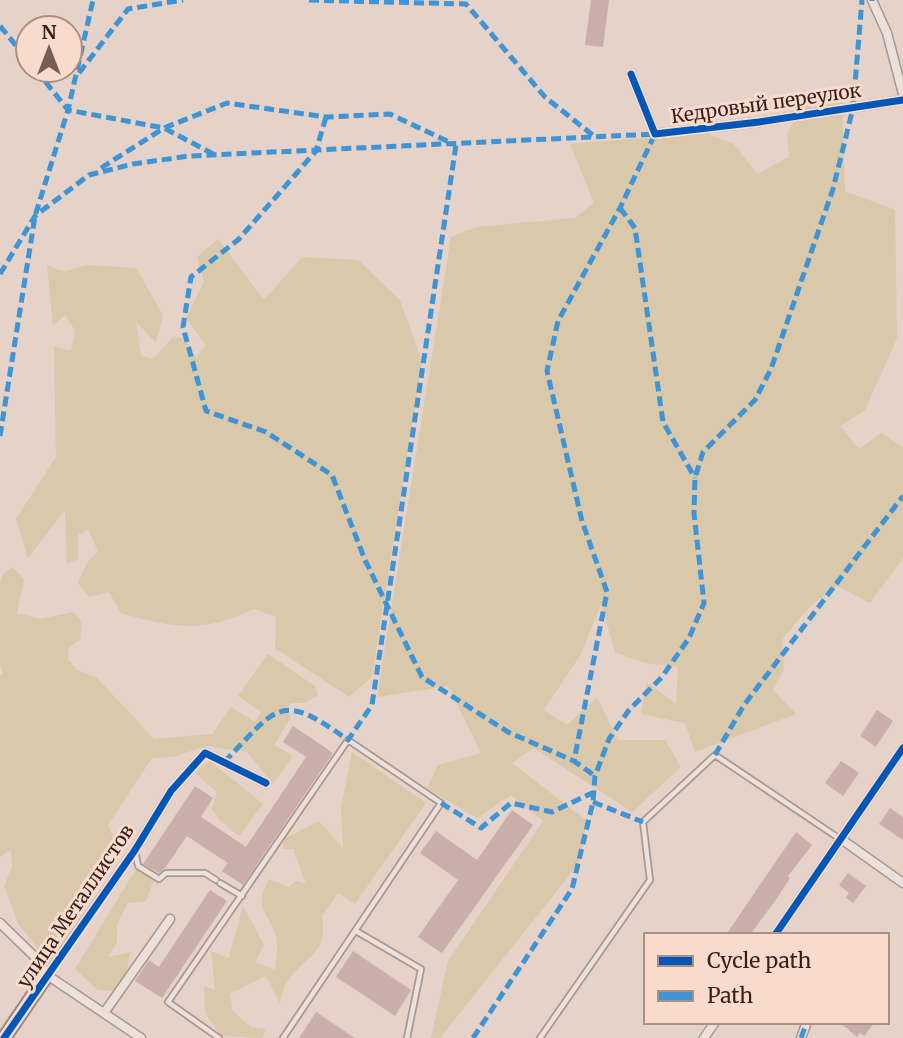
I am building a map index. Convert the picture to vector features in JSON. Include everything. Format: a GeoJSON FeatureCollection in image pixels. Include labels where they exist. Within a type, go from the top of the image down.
{"type":"FeatureCollection","features":[{"type":"Feature","properties":{"kind":"street"},"geometry":{"type":"LineString","coordinates":[[872,0],[887,33],[903,94]]}},
{"type":"Feature","properties":{"kind":"street","name":"Кедровый переулок"},"geometry":{"type":"LineString","coordinates":[[631,74],[655,134],[759,122],[903,100]]}},
{"type":"Feature","properties":{"kind":"street"},"geometry":{"type":"LineString","coordinates":[[776,933],[903,748]]}},
{"type":"Feature","properties":{"kind":"street","name":"улица Металлистов"},"geometry":{"type":"LineString","coordinates":[[4,1038],[135,850],[171,790],[205,753],[266,783]]}},
{"type":"Feature","properties":{"kind":"street"},"geometry":{"type":"LineString","coordinates":[[841,839],[903,883]]}},
{"type":"Feature","properties":{"kind":"street"},"geometry":{"type":"LineString","coordinates":[[104,1013],[170,919]]}},
{"type":"Feature","properties":{"kind":"street"},"geometry":{"type":"LineString","coordinates":[[0,923],[37,959],[47,975],[141,1038]]}},
{"type":"Feature","properties":{"kind":"lane"},"geometry":{"type":"LineString","coordinates":[[219,1038],[168,1003],[348,740],[441,803],[283,1038]]}},
{"type":"Feature","properties":{"kind":"lane"},"geometry":{"type":"LineString","coordinates":[[540,1038],[650,880],[643,822],[715,755],[841,839]]}},
{"type":"Feature","properties":{"kind":"lane"},"geometry":{"type":"LineString","coordinates":[[135,850],[139,858],[138,866],[159,879],[166,873],[205,873],[242,896]]}},
{"type":"Feature","properties":{"kind":"lane"},"geometry":{"type":"LineString","coordinates":[[356,931],[421,969],[407,1038]]}},
{"type":"Feature","properties":{"kind":"shaded area"},"geometry":{"type":"Polygon","coordinates":[[[812,95],[842,101],[845,191],[895,210],[897,338],[865,410],[840,426],[859,449],[881,433],[903,447],[903,558],[870,603],[837,586],[810,606],[782,640],[784,669],[773,690],[796,714],[695,752],[685,723],[641,714],[647,682],[676,704],[678,667],[644,663],[615,652],[601,604],[581,654],[544,710],[567,725],[597,697],[618,740],[665,740],[681,767],[632,812],[534,748],[512,763],[587,821],[579,863],[440,1038],[431,1038],[448,961],[543,821],[511,795],[477,818],[427,788],[438,765],[481,753],[448,686],[377,697],[451,237],[476,227],[575,218],[594,203],[570,144],[706,133],[734,144],[757,174],[789,157],[787,133],[812,95]]]}},
{"type":"Feature","properties":{"kind":"shaded area"},"geometry":{"type":"Polygon","coordinates":[[[218,239],[264,300],[302,257],[358,260],[400,300],[422,361],[372,677],[349,697],[275,648],[276,617],[254,609],[220,622],[189,626],[121,613],[109,592],[89,597],[78,583],[87,563],[98,551],[88,530],[78,535],[78,559],[67,564],[65,510],[28,558],[16,519],[56,457],[54,346],[71,351],[75,330],[65,315],[53,326],[47,265],[64,272],[85,265],[136,268],[163,315],[156,343],[136,322],[141,356],[153,359],[174,336],[185,339],[196,358],[206,345],[186,318],[204,282],[197,257],[218,239]]]}},
{"type":"Feature","properties":{"kind":"shaded area"},"geometry":{"type":"Polygon","coordinates":[[[12,567],[24,579],[17,613],[41,619],[73,612],[82,622],[80,640],[69,647],[68,659],[77,670],[97,678],[154,739],[212,734],[231,707],[255,722],[261,712],[238,696],[268,654],[315,686],[318,695],[304,703],[290,703],[287,711],[291,717],[274,745],[293,756],[273,784],[247,752],[206,746],[173,757],[152,758],[108,825],[119,853],[47,959],[19,925],[4,886],[12,867],[11,850],[0,857],[0,676],[3,673],[0,664],[0,585],[2,575],[12,567]]]}},
{"type":"Feature","properties":{"kind":"shaded area"},"geometry":{"type":"Polygon","coordinates":[[[352,752],[426,803],[355,904],[338,893],[322,916],[323,929],[319,947],[287,982],[280,1003],[266,976],[230,994],[232,1010],[251,1027],[266,1029],[262,1038],[221,1036],[205,1013],[204,986],[215,990],[211,951],[229,958],[243,906],[264,945],[255,962],[275,970],[277,940],[263,909],[264,889],[269,879],[289,887],[296,881],[306,884],[293,849],[283,849],[284,839],[319,821],[343,848],[341,808],[352,752]]]}},
{"type":"Feature","properties":{"kind":"shaded area"},"geometry":{"type":"Polygon","coordinates":[[[210,761],[263,804],[239,836],[220,821],[212,809],[217,792],[195,773],[210,761]]]}},
{"type":"Feature","properties":{"kind":"shaded area"},"geometry":{"type":"Polygon","coordinates":[[[136,869],[154,879],[146,901],[128,903],[117,924],[117,942],[108,957],[130,952],[127,974],[113,991],[98,990],[75,969],[136,869]]]}},
{"type":"Feature","properties":{"kind":"building"},"geometry":{"type":"Polygon","coordinates":[[[591,0],[609,0],[603,47],[585,45],[591,0]]]}},
{"type":"Feature","properties":{"kind":"building"},"geometry":{"type":"Polygon","coordinates":[[[877,710],[893,721],[876,747],[860,736],[877,710]]]}},
{"type":"Feature","properties":{"kind":"building"},"geometry":{"type":"Polygon","coordinates":[[[293,726],[333,753],[243,885],[222,871],[228,863],[187,836],[159,873],[143,864],[195,786],[213,798],[201,817],[246,847],[306,757],[283,742],[293,726]]]}},
{"type":"Feature","properties":{"kind":"building"},"geometry":{"type":"Polygon","coordinates":[[[841,761],[859,773],[843,796],[825,783],[841,761]]]}},
{"type":"Feature","properties":{"kind":"building"},"geometry":{"type":"Polygon","coordinates":[[[890,808],[903,817],[903,840],[879,824],[890,808]]]}},
{"type":"Feature","properties":{"kind":"building"},"geometry":{"type":"Polygon","coordinates":[[[512,810],[533,825],[442,953],[418,937],[458,880],[420,853],[436,831],[477,860],[512,810]]]}},
{"type":"Feature","properties":{"kind":"building"},"geometry":{"type":"Polygon","coordinates":[[[796,832],[812,845],[788,876],[790,878],[777,898],[751,933],[727,933],[796,832]]]}},
{"type":"Feature","properties":{"kind":"building"},"geometry":{"type":"Polygon","coordinates":[[[848,873],[866,886],[853,903],[846,898],[849,893],[839,885],[848,873]]]}},
{"type":"Feature","properties":{"kind":"building"},"geometry":{"type":"Polygon","coordinates":[[[210,890],[227,901],[162,998],[135,981],[149,960],[159,967],[210,890]]]}},
{"type":"Feature","properties":{"kind":"building"},"geometry":{"type":"Polygon","coordinates":[[[353,951],[411,990],[395,1016],[336,977],[353,951]]]}},
{"type":"Feature","properties":{"kind":"building"},"geometry":{"type":"Polygon","coordinates":[[[316,1012],[355,1038],[299,1038],[316,1012]]]}},
{"type":"Feature","properties":{"kind":"building"},"geometry":{"type":"Polygon","coordinates":[[[841,1024],[873,1024],[864,1036],[860,1033],[857,1037],[841,1024]]]}},
{"type":"Feature","properties":{"kind":"marked path"},"geometry":{"type":"LineString","coordinates":[[0,436],[35,216],[68,110],[93,0]]}},
{"type":"Feature","properties":{"kind":"marked path"},"geometry":{"type":"LineString","coordinates":[[84,66],[128,9],[183,0]]}},
{"type":"Feature","properties":{"kind":"marked path"},"geometry":{"type":"LineString","coordinates":[[309,0],[466,4],[545,97],[595,137]]}},
{"type":"Feature","properties":{"kind":"marked path"},"geometry":{"type":"LineString","coordinates":[[473,1038],[572,889],[593,802],[595,776],[609,739],[629,710],[662,677],[689,638],[704,603],[694,513],[695,478],[703,452],[755,400],[771,369],[833,189],[853,108],[862,0]]}},
{"type":"Feature","properties":{"kind":"marked path"},"geometry":{"type":"LineString","coordinates":[[0,26],[14,43]]}},
{"type":"Feature","properties":{"kind":"marked path"},"geometry":{"type":"LineString","coordinates":[[47,84],[68,110],[164,128],[215,155]]}},
{"type":"Feature","properties":{"kind":"marked path"},"geometry":{"type":"LineString","coordinates":[[101,168],[164,128],[227,103],[326,117],[390,114],[451,143]]}},
{"type":"Feature","properties":{"kind":"marked path"},"geometry":{"type":"LineString","coordinates":[[326,117],[316,151],[239,239],[191,277],[183,327],[206,411],[266,432],[332,475],[365,560],[422,677],[508,732],[574,761]]}},
{"type":"Feature","properties":{"kind":"marked path"},"geometry":{"type":"LineString","coordinates":[[0,274],[35,216],[89,175],[133,164],[189,156],[655,134],[620,208],[558,321],[547,371],[582,521],[607,592],[574,761],[595,776]]}},
{"type":"Feature","properties":{"kind":"marked path"},"geometry":{"type":"LineString","coordinates":[[224,762],[256,728],[280,712],[293,710],[307,715],[348,740],[372,705],[456,145]]}},
{"type":"Feature","properties":{"kind":"marked path"},"geometry":{"type":"LineString","coordinates":[[620,208],[635,228],[663,422],[695,478]]}},
{"type":"Feature","properties":{"kind":"marked path"},"geometry":{"type":"LineString","coordinates":[[715,755],[744,705],[903,496]]}},
{"type":"Feature","properties":{"kind":"marked path"},"geometry":{"type":"LineString","coordinates":[[441,803],[481,828],[511,803],[552,812],[592,793]]}},
{"type":"Feature","properties":{"kind":"marked path"},"geometry":{"type":"LineString","coordinates":[[593,802],[643,822]]}},
{"type":"Feature","properties":{"kind":"marked path"},"geometry":{"type":"LineString","coordinates":[[801,1038],[806,1024]]}},
{"type":"Feature","properties":{"kind":"cycle path"},"geometry":{"type":"LineString","coordinates":[[631,74],[655,134],[759,122],[903,100]]}},
{"type":"Feature","properties":{"kind":"cycle path"},"geometry":{"type":"LineString","coordinates":[[776,933],[903,748]]}},
{"type":"Feature","properties":{"kind":"cycle path"},"geometry":{"type":"LineString","coordinates":[[4,1038],[135,850],[171,791],[205,753],[266,783]]}}]}
